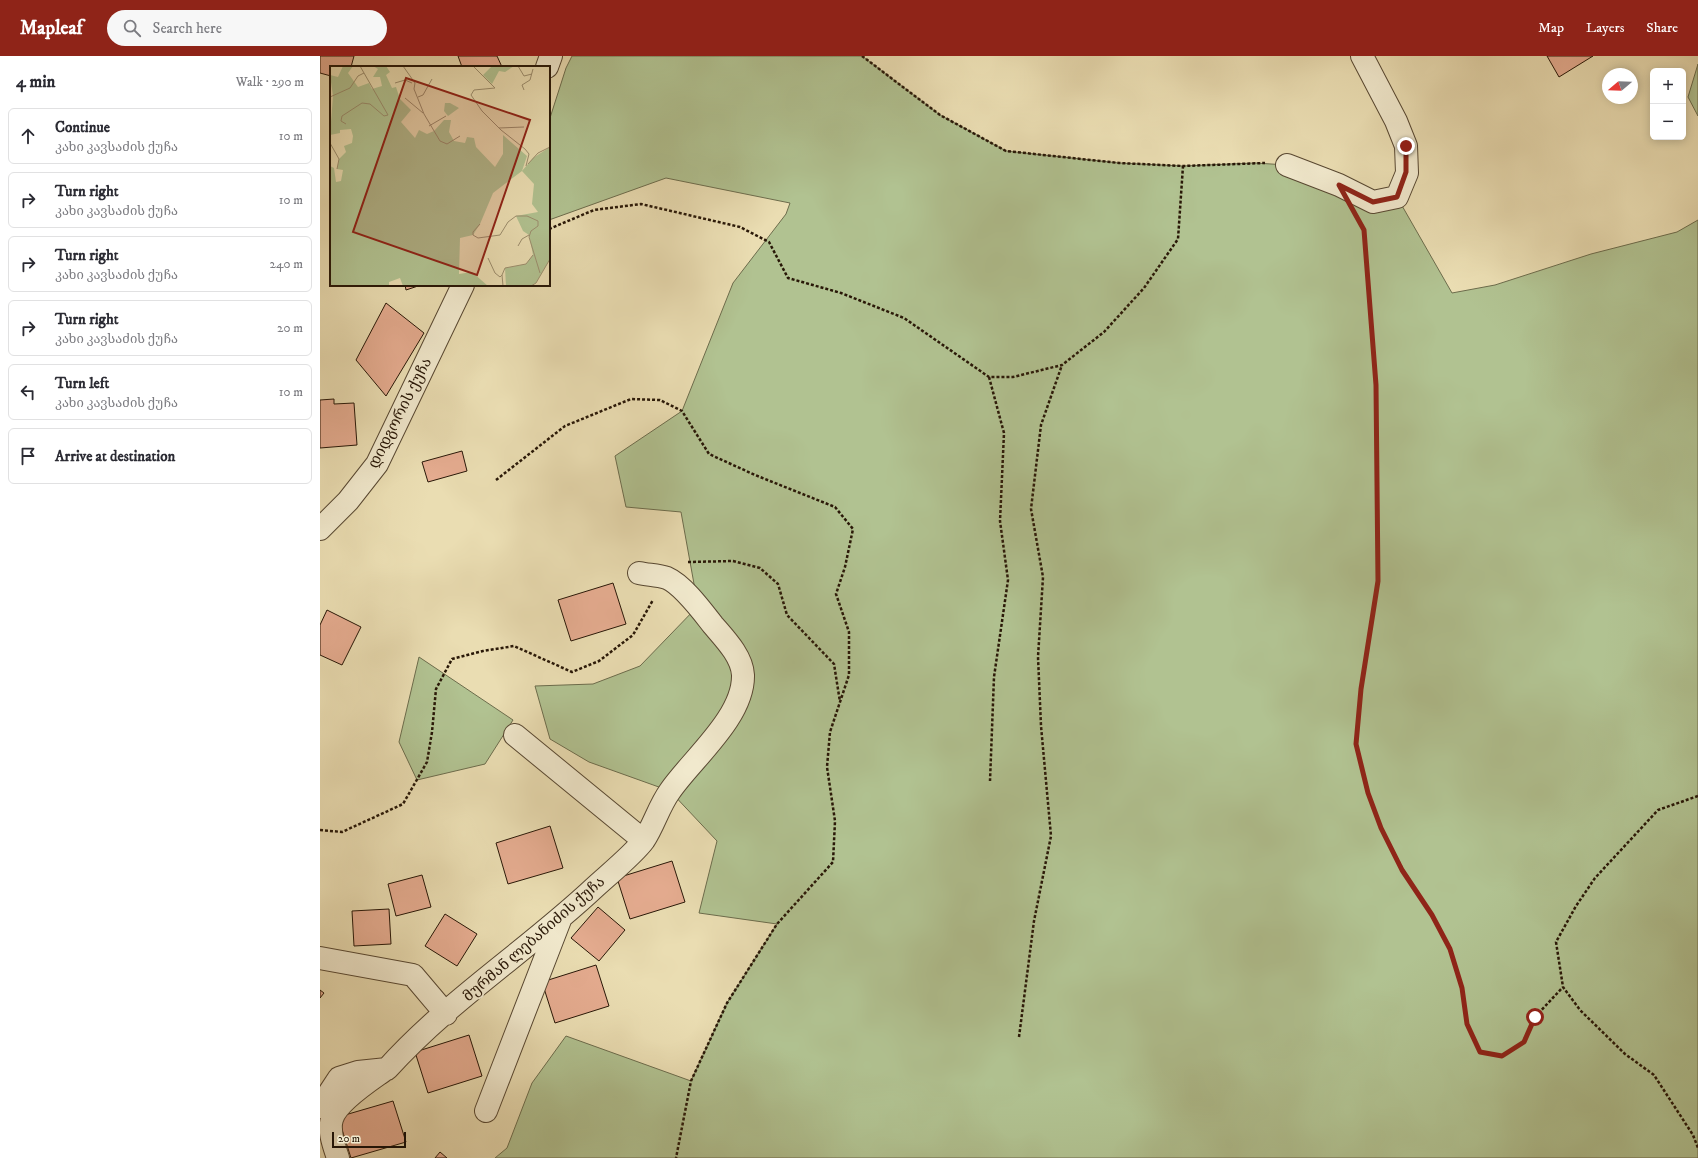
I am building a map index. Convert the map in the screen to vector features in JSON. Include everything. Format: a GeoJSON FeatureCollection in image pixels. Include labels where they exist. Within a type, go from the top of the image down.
{"type":"FeatureCollection","features":[{"type":"Feature","properties":{"kind":"street"},"geometry":{"type":"LineString","coordinates":[[547,66],[551,56]]}},
{"type":"Feature","properties":{"kind":"street"},"geometry":{"type":"LineString","coordinates":[[1287,165],[1339,185],[1373,202],[1397,197],[1406,172],[1406,146],[1396,121],[1362,56]]}},
{"type":"Feature","properties":{"kind":"street","name":"დიდგორის ქუჩა"},"geometry":{"type":"LineString","coordinates":[[320,529],[348,501],[377,464],[463,286]]}},
{"type":"Feature","properties":{"kind":"street","name":"მურმან ლებანიძის ქუჩა"},"geometry":{"type":"LineString","coordinates":[[338,1158],[331,1137],[332,1118],[347,1097],[387,1069],[410,1044],[560,920],[643,840],[670,791],[704,752],[730,715],[739,696],[743,674],[736,656],[698,606],[672,581],[665,578],[639,573]]}},
{"type":"Feature","properties":{"kind":"street"},"geometry":{"type":"LineString","coordinates":[[515,735],[643,840]]}},
{"type":"Feature","properties":{"kind":"street"},"geometry":{"type":"LineString","coordinates":[[486,1111],[560,920]]}},
{"type":"Feature","properties":{"kind":"street"},"geometry":{"type":"LineString","coordinates":[[320,958],[413,975],[446,1014]]}},
{"type":"Feature","properties":{"kind":"street"},"geometry":{"type":"LineString","coordinates":[[320,1107],[339,1078],[358,1072],[387,1069]]}},
{"type":"Feature","properties":{"kind":"path"},"geometry":{"type":"LineString","coordinates":[[862,56],[940,115],[1006,151],[1119,163],[1183,166],[1255,163],[1287,165]]}},
{"type":"Feature","properties":{"kind":"path"},"geometry":{"type":"LineString","coordinates":[[550,229],[594,210],[641,204],[740,227],[769,242],[788,278],[841,293],[904,318],[989,377],[1013,377],[1062,365],[1104,332],[1144,288],[1178,239],[1183,166]]}},
{"type":"Feature","properties":{"kind":"path"},"geometry":{"type":"LineString","coordinates":[[1357,217],[1364,230],[1376,385],[1378,581],[1361,689],[1356,744],[1368,793],[1381,828],[1402,870],[1432,915],[1450,949],[1462,988],[1467,1024],[1480,1052],[1502,1056],[1524,1042],[1535,1017],[1563,987]]}},
{"type":"Feature","properties":{"kind":"path"},"geometry":{"type":"LineString","coordinates":[[1019,1037],[1034,920],[1051,836],[1041,726],[1038,658],[1043,577],[1031,509],[1041,425],[1062,365]]}},
{"type":"Feature","properties":{"kind":"path"},"geometry":{"type":"LineString","coordinates":[[989,377],[1004,432],[1000,521],[1008,580],[994,677],[990,780]]}},
{"type":"Feature","properties":{"kind":"path"},"geometry":{"type":"LineString","coordinates":[[320,830],[342,832],[403,804],[427,762],[432,732],[436,689],[452,660],[483,651],[514,646],[572,672],[599,661],[632,635],[665,578],[668,570],[690,561],[733,561],[760,568],[778,584],[787,615],[834,664],[840,702]]}},
{"type":"Feature","properties":{"kind":"path"},"geometry":{"type":"LineString","coordinates":[[1698,796],[1658,810],[1595,878],[1576,906],[1556,942],[1563,987],[1580,1010],[1625,1054],[1654,1075],[1693,1135],[1698,1148]]}},
{"type":"Feature","properties":{"kind":"green space"},"geometry":{"type":"Polygon","coordinates":[[[572,56],[862,56],[940,115],[1006,151],[1119,163],[1183,166],[1255,163],[1287,165],[1397,197],[1452,293],[1495,285],[1591,254],[1677,232],[1698,220],[1698,1158],[495,1158],[507,1148],[532,1083],[566,1036],[691,1081],[727,1003],[777,924],[699,913],[717,841],[670,791],[589,762],[550,739],[535,686],[593,684],[640,666],[698,606],[681,512],[626,507],[615,456],[682,411],[733,283],[786,214],[790,203],[666,178],[550,220],[550,118],[566,68],[572,56]]]}},
{"type":"Feature","properties":{"kind":"green space"},"geometry":{"type":"Polygon","coordinates":[[[1698,64],[1698,116],[1688,97],[1698,64]]]}},
{"type":"Feature","properties":{"kind":"green space"},"geometry":{"type":"Polygon","coordinates":[[[419,657],[513,720],[485,764],[417,780],[399,742],[419,657]]]}},
{"type":"Feature","properties":{"kind":"building"},"geometry":{"type":"Polygon","coordinates":[[[320,56],[354,56],[351,66],[330,66],[330,76],[320,73],[320,56]]]}},
{"type":"Feature","properties":{"kind":"building"},"geometry":{"type":"Polygon","coordinates":[[[458,56],[497,56],[502,66],[462,66],[458,56]]]}},
{"type":"Feature","properties":{"kind":"building"},"geometry":{"type":"Polygon","coordinates":[[[1547,56],[1593,56],[1559,77],[1547,56]]]}},
{"type":"Feature","properties":{"kind":"building"},"geometry":{"type":"Polygon","coordinates":[[[405,286],[418,286],[406,290],[405,286]]]}},
{"type":"Feature","properties":{"kind":"building"},"geometry":{"type":"Polygon","coordinates":[[[386,303],[424,333],[386,396],[356,360],[386,303]]]}},
{"type":"Feature","properties":{"kind":"building"},"geometry":{"type":"Polygon","coordinates":[[[334,399],[334,404],[354,403],[357,445],[320,448],[320,400],[334,399]]]}},
{"type":"Feature","properties":{"kind":"building"},"geometry":{"type":"Polygon","coordinates":[[[462,451],[467,471],[428,482],[422,462],[462,451]]]}},
{"type":"Feature","properties":{"kind":"building"},"geometry":{"type":"Polygon","coordinates":[[[613,583],[626,624],[571,641],[558,600],[613,583]]]}},
{"type":"Feature","properties":{"kind":"building"},"geometry":{"type":"Polygon","coordinates":[[[327,610],[361,627],[342,665],[320,655],[320,625],[327,610]]]}},
{"type":"Feature","properties":{"kind":"building"},"geometry":{"type":"Polygon","coordinates":[[[550,826],[563,868],[508,884],[496,843],[550,826]]]}},
{"type":"Feature","properties":{"kind":"building"},"geometry":{"type":"Polygon","coordinates":[[[672,861],[685,902],[630,919],[617,878],[672,861]]]}},
{"type":"Feature","properties":{"kind":"building"},"geometry":{"type":"Polygon","coordinates":[[[422,875],[431,907],[396,916],[388,884],[422,875]]]}},
{"type":"Feature","properties":{"kind":"building"},"geometry":{"type":"Polygon","coordinates":[[[598,907],[625,930],[599,961],[571,938],[598,907]]]}},
{"type":"Feature","properties":{"kind":"building"},"geometry":{"type":"Polygon","coordinates":[[[389,909],[391,944],[354,946],[352,911],[389,909]]]}},
{"type":"Feature","properties":{"kind":"building"},"geometry":{"type":"Polygon","coordinates":[[[445,914],[477,934],[457,966],[425,946],[445,914]]]}},
{"type":"Feature","properties":{"kind":"building"},"geometry":{"type":"Polygon","coordinates":[[[596,965],[609,1006],[555,1023],[542,982],[596,965]]]}},
{"type":"Feature","properties":{"kind":"building"},"geometry":{"type":"Polygon","coordinates":[[[320,990],[324,993],[320,998],[320,990]]]}},
{"type":"Feature","properties":{"kind":"building"},"geometry":{"type":"Polygon","coordinates":[[[469,1035],[482,1076],[428,1093],[415,1052],[469,1035]]]}},
{"type":"Feature","properties":{"kind":"building"},"geometry":{"type":"Polygon","coordinates":[[[393,1101],[406,1142],[351,1158],[338,1117],[393,1101]]]}},
{"type":"Feature","properties":{"kind":"building"},"geometry":{"type":"Polygon","coordinates":[[[440,1152],[447,1158],[435,1158],[440,1152]]]}},
{"type":"Feature","properties":{"kind":"route"},"geometry":{"type":"LineString","coordinates":[[1406,146],[1406,172],[1397,197],[1373,202],[1339,185],[1364,230],[1376,385],[1378,581],[1361,689],[1356,744],[1368,793],[1381,828],[1402,870],[1432,915],[1450,949],[1462,988],[1467,1024],[1480,1052],[1502,1056],[1524,1042],[1535,1017]]}}]}
